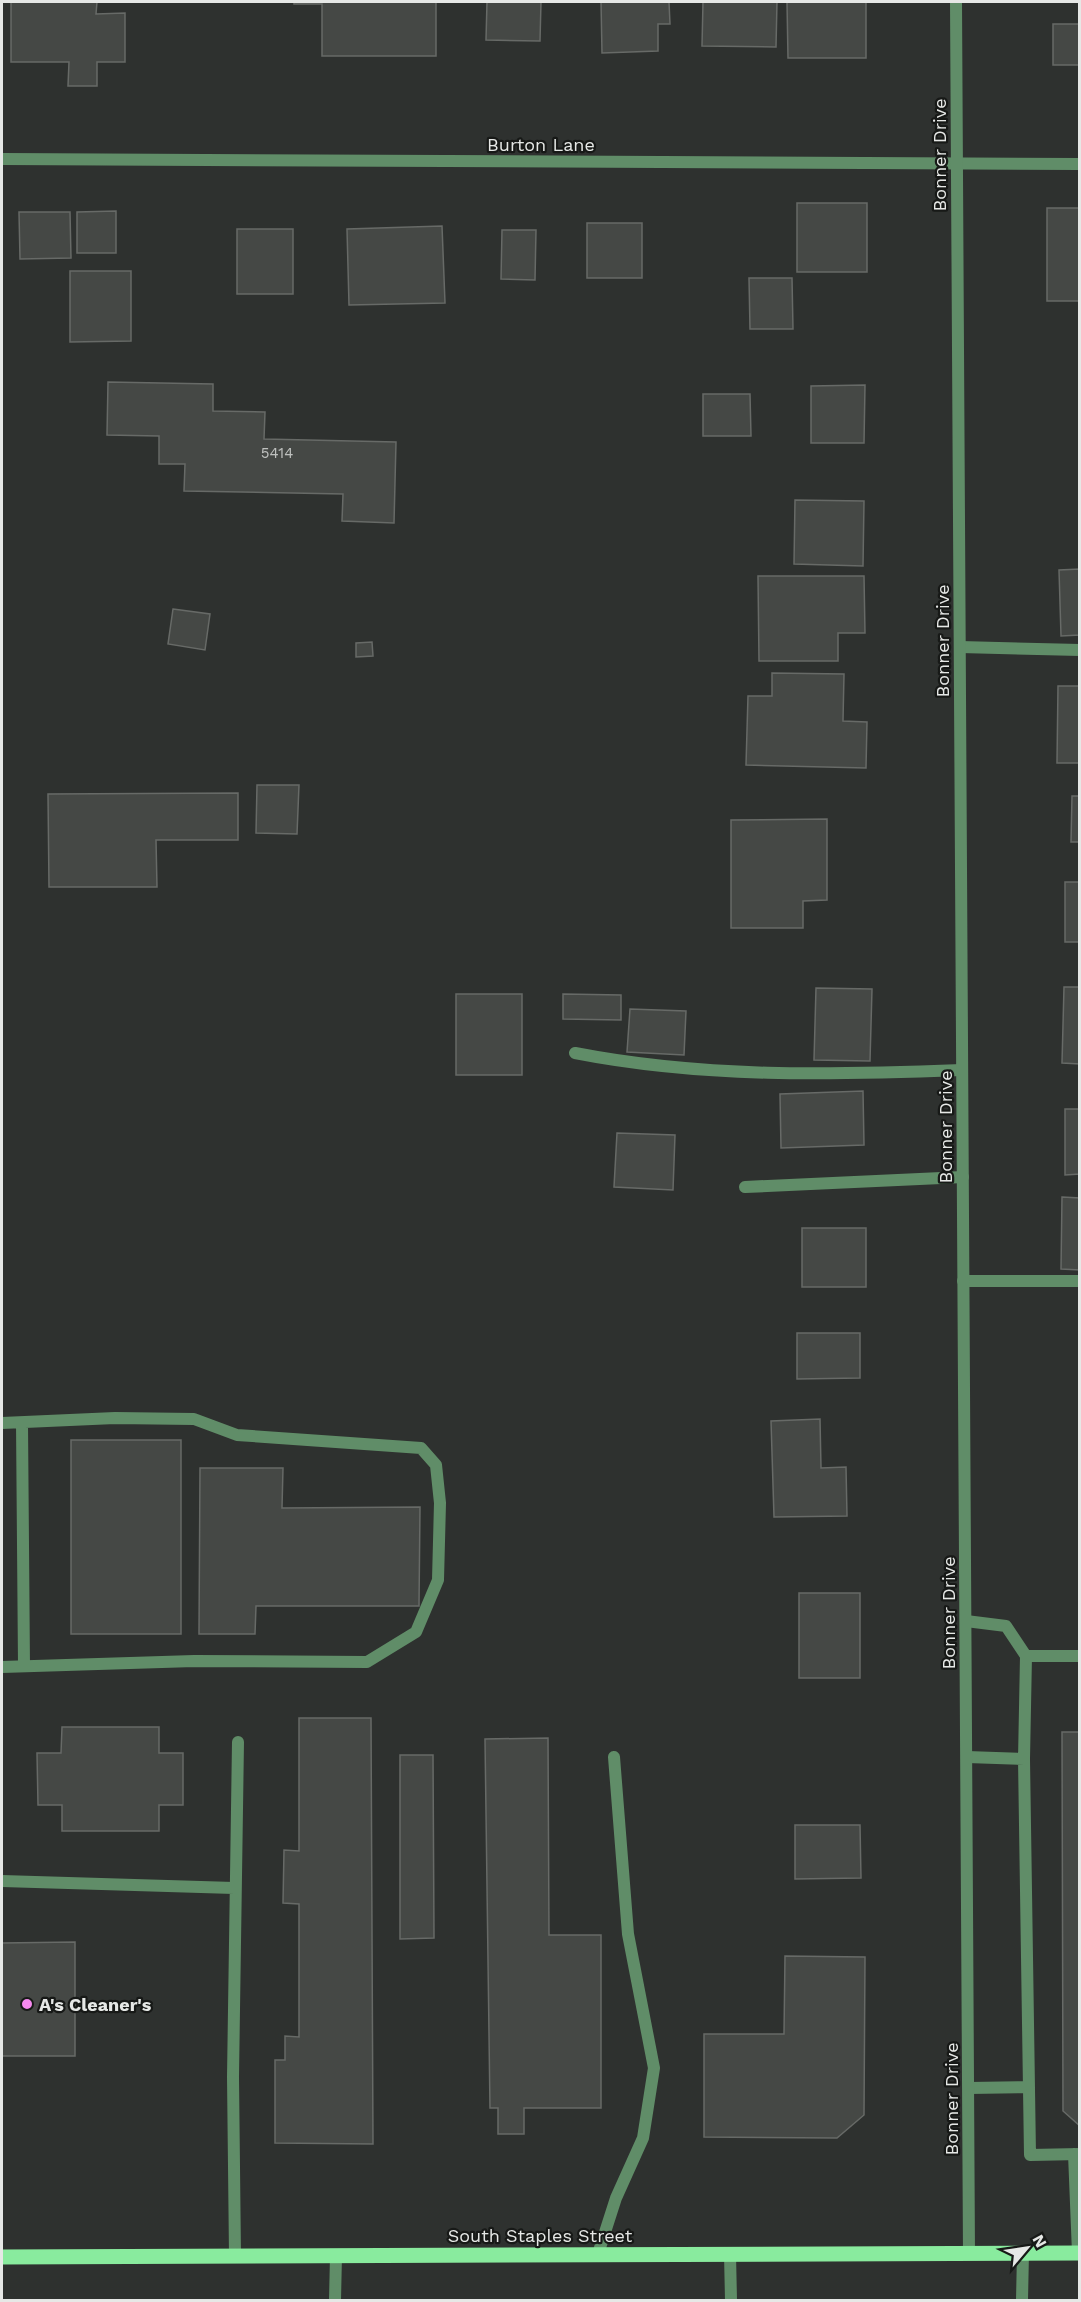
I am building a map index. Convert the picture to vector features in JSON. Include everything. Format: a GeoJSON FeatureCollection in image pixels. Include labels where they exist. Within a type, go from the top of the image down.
{"type":"FeatureCollection","features":[{"type":"Feature","properties":{"kind":"main road","name":"South Staples Street"},"geometry":{"type":"LineString","coordinates":[[2,2257],[1079,2253]]}},
{"type":"Feature","properties":{"kind":"street","name":"Bonner Drive"},"geometry":{"type":"LineString","coordinates":[[956,2],[969,2253]]}},
{"type":"Feature","properties":{"kind":"street","name":"Burton Lane"},"geometry":{"type":"LineString","coordinates":[[2,159],[1080,164]]}},
{"type":"Feature","properties":{"kind":"street"},"geometry":{"type":"LineString","coordinates":[[960,647],[1080,650]]}},
{"type":"Feature","properties":{"kind":"street"},"geometry":{"type":"LineString","coordinates":[[574,1053],[632,1065],[744,1074],[962,1070]]}},
{"type":"Feature","properties":{"kind":"street"},"geometry":{"type":"LineString","coordinates":[[745,1187],[963,1177]]}},
{"type":"Feature","properties":{"kind":"street"},"geometry":{"type":"LineString","coordinates":[[963,1281],[1080,1281]]}},
{"type":"Feature","properties":{"kind":"street"},"geometry":{"type":"LineString","coordinates":[[2,1423],[115,1418],[194,1419],[237,1435],[421,1448],[435,1465],[440,1503],[438,1580],[416,1632],[367,1662],[194,1661],[2,1667]]}},
{"type":"Feature","properties":{"kind":"street"},"geometry":{"type":"LineString","coordinates":[[22,1423],[24,1666]]}},
{"type":"Feature","properties":{"kind":"street"},"geometry":{"type":"LineString","coordinates":[[966,1621],[1006,1626],[1026,1656],[1024,1759],[1030,2155],[1077,2154],[1079,2253]]}},
{"type":"Feature","properties":{"kind":"street"},"geometry":{"type":"LineString","coordinates":[[1026,1656],[1080,1656]]}},
{"type":"Feature","properties":{"kind":"street"},"geometry":{"type":"LineString","coordinates":[[235,2256],[234,1888],[238,1742]]}},
{"type":"Feature","properties":{"kind":"street"},"geometry":{"type":"LineString","coordinates":[[598,2254],[616,2198],[643,2138],[654,2068],[628,1934],[614,1757]]}},
{"type":"Feature","properties":{"kind":"street"},"geometry":{"type":"LineString","coordinates":[[967,1757],[1024,1759]]}},
{"type":"Feature","properties":{"kind":"street"},"geometry":{"type":"LineString","coordinates":[[2,1881],[234,1888]]}},
{"type":"Feature","properties":{"kind":"street"},"geometry":{"type":"LineString","coordinates":[[969,2088],[1029,2087]]}},
{"type":"Feature","properties":{"kind":"street"},"geometry":{"type":"LineString","coordinates":[[1022,2301],[1023,2253]]}},
{"type":"Feature","properties":{"kind":"street"},"geometry":{"type":"LineString","coordinates":[[730,2254],[731,2301]]}},
{"type":"Feature","properties":{"kind":"street"},"geometry":{"type":"LineString","coordinates":[[335,2301],[336,2256]]}},
{"type":"Feature","properties":{"kind":"building"},"geometry":{"type":"Polygon","coordinates":[[[11,2],[97,2],[96,14],[125,13],[125,62],[97,62],[97,86],[68,86],[69,62],[11,62],[11,2]]]}},
{"type":"Feature","properties":{"kind":"building"},"geometry":{"type":"Polygon","coordinates":[[[294,2],[436,2],[436,56],[322,56],[322,4],[294,4],[294,2]]]}},
{"type":"Feature","properties":{"kind":"building"},"geometry":{"type":"Polygon","coordinates":[[[487,2],[541,2],[540,41],[486,40],[487,2]]]}},
{"type":"Feature","properties":{"kind":"building"},"geometry":{"type":"Polygon","coordinates":[[[601,2],[669,2],[670,24],[658,24],[658,51],[602,53],[601,2]]]}},
{"type":"Feature","properties":{"kind":"building"},"geometry":{"type":"Polygon","coordinates":[[[703,2],[777,2],[776,47],[702,46],[703,2]]]}},
{"type":"Feature","properties":{"kind":"building"},"geometry":{"type":"Polygon","coordinates":[[[787,2],[866,2],[866,58],[788,58],[787,2]]]}},
{"type":"Feature","properties":{"kind":"building"},"geometry":{"type":"Polygon","coordinates":[[[1053,24],[1080,24],[1080,65],[1053,65],[1053,24]]]}},
{"type":"Feature","properties":{"kind":"building"},"geometry":{"type":"Polygon","coordinates":[[[797,203],[867,203],[867,272],[797,272],[797,203]]]}},
{"type":"Feature","properties":{"kind":"building"},"geometry":{"type":"Polygon","coordinates":[[[1047,208],[1080,208],[1080,301],[1047,301],[1047,208]]]}},
{"type":"Feature","properties":{"kind":"building"},"geometry":{"type":"Polygon","coordinates":[[[116,211],[116,253],[77,253],[77,212],[116,211]]]}},
{"type":"Feature","properties":{"kind":"building"},"geometry":{"type":"Polygon","coordinates":[[[19,212],[70,212],[71,258],[20,259],[19,212]]]}},
{"type":"Feature","properties":{"kind":"building"},"geometry":{"type":"Polygon","coordinates":[[[587,223],[642,223],[642,278],[587,278],[587,223]]]}},
{"type":"Feature","properties":{"kind":"building"},"geometry":{"type":"Polygon","coordinates":[[[442,226],[445,303],[349,305],[347,229],[442,226]]]}},
{"type":"Feature","properties":{"kind":"building"},"geometry":{"type":"Polygon","coordinates":[[[237,229],[293,229],[293,294],[237,294],[237,229]]]}},
{"type":"Feature","properties":{"kind":"building"},"geometry":{"type":"Polygon","coordinates":[[[502,230],[536,230],[535,280],[501,279],[502,230]]]}},
{"type":"Feature","properties":{"kind":"building"},"geometry":{"type":"Polygon","coordinates":[[[70,271],[131,271],[131,341],[70,342],[70,271]]]}},
{"type":"Feature","properties":{"kind":"building"},"geometry":{"type":"Polygon","coordinates":[[[749,278],[792,278],[793,329],[750,329],[749,278]]]}},
{"type":"Feature","properties":{"kind":"building"},"geometry":{"type":"Polygon","coordinates":[[[108,382],[213,384],[213,411],[265,412],[264,439],[396,442],[394,523],[342,521],[343,494],[184,491],[185,464],[159,464],[159,436],[107,435],[108,382]]]}},
{"type":"Feature","properties":{"kind":"building"},"geometry":{"type":"Polygon","coordinates":[[[865,385],[864,443],[811,443],[811,386],[865,385]]]}},
{"type":"Feature","properties":{"kind":"building"},"geometry":{"type":"Polygon","coordinates":[[[703,394],[750,394],[751,436],[703,436],[703,394]]]}},
{"type":"Feature","properties":{"kind":"building"},"geometry":{"type":"Polygon","coordinates":[[[795,500],[864,501],[863,566],[794,564],[795,500]]]}},
{"type":"Feature","properties":{"kind":"building"},"geometry":{"type":"Polygon","coordinates":[[[1080,569],[1080,635],[1061,636],[1059,570],[1080,569]]]}},
{"type":"Feature","properties":{"kind":"building"},"geometry":{"type":"Polygon","coordinates":[[[758,576],[864,576],[865,633],[838,633],[838,661],[759,661],[758,576]]]}},
{"type":"Feature","properties":{"kind":"building"},"geometry":{"type":"Polygon","coordinates":[[[173,609],[210,614],[205,650],[168,644],[173,609]]]}},
{"type":"Feature","properties":{"kind":"building"},"geometry":{"type":"Polygon","coordinates":[[[372,642],[373,656],[356,657],[356,643],[372,642]]]}},
{"type":"Feature","properties":{"kind":"building"},"geometry":{"type":"Polygon","coordinates":[[[772,673],[844,674],[843,721],[867,722],[866,768],[746,765],[748,696],[772,696],[772,673]]]}},
{"type":"Feature","properties":{"kind":"building"},"geometry":{"type":"Polygon","coordinates":[[[1058,686],[1080,686],[1080,763],[1057,763],[1058,686]]]}},
{"type":"Feature","properties":{"kind":"building"},"geometry":{"type":"Polygon","coordinates":[[[257,785],[299,785],[297,834],[256,833],[257,785]]]}},
{"type":"Feature","properties":{"kind":"building"},"geometry":{"type":"Polygon","coordinates":[[[238,793],[238,840],[156,840],[157,887],[49,887],[48,794],[238,793]]]}},
{"type":"Feature","properties":{"kind":"building"},"geometry":{"type":"Polygon","coordinates":[[[1072,796],[1080,796],[1080,842],[1071,842],[1072,796]]]}},
{"type":"Feature","properties":{"kind":"building"},"geometry":{"type":"Polygon","coordinates":[[[827,819],[827,900],[803,901],[803,928],[731,928],[731,820],[827,819]]]}},
{"type":"Feature","properties":{"kind":"building"},"geometry":{"type":"Polygon","coordinates":[[[1065,882],[1080,882],[1080,942],[1065,942],[1065,882]]]}},
{"type":"Feature","properties":{"kind":"building"},"geometry":{"type":"Polygon","coordinates":[[[1064,987],[1080,987],[1080,1064],[1062,1063],[1064,987]]]}},
{"type":"Feature","properties":{"kind":"building"},"geometry":{"type":"Polygon","coordinates":[[[816,988],[872,989],[870,1061],[814,1060],[816,988]]]}},
{"type":"Feature","properties":{"kind":"building"},"geometry":{"type":"Polygon","coordinates":[[[456,994],[522,994],[522,1075],[456,1075],[456,994]]]}},
{"type":"Feature","properties":{"kind":"building"},"geometry":{"type":"Polygon","coordinates":[[[563,994],[621,995],[621,1020],[563,1019],[563,994]]]}},
{"type":"Feature","properties":{"kind":"building"},"geometry":{"type":"Polygon","coordinates":[[[630,1009],[686,1011],[684,1055],[627,1052],[630,1009]]]}},
{"type":"Feature","properties":{"kind":"building"},"geometry":{"type":"Polygon","coordinates":[[[863,1091],[864,1145],[781,1148],[780,1094],[863,1091]]]}},
{"type":"Feature","properties":{"kind":"building"},"geometry":{"type":"Polygon","coordinates":[[[1065,1109],[1080,1109],[1080,1174],[1065,1175],[1065,1109]]]}},
{"type":"Feature","properties":{"kind":"building"},"geometry":{"type":"Polygon","coordinates":[[[617,1133],[675,1135],[673,1190],[614,1187],[617,1133]]]}},
{"type":"Feature","properties":{"kind":"building"},"geometry":{"type":"Polygon","coordinates":[[[1062,1197],[1080,1198],[1080,1270],[1061,1269],[1062,1197]]]}},
{"type":"Feature","properties":{"kind":"building"},"geometry":{"type":"Polygon","coordinates":[[[802,1228],[866,1228],[866,1287],[802,1287],[802,1228]]]}},
{"type":"Feature","properties":{"kind":"building"},"geometry":{"type":"Polygon","coordinates":[[[797,1333],[860,1333],[860,1378],[797,1379],[797,1333]]]}},
{"type":"Feature","properties":{"kind":"building"},"geometry":{"type":"Polygon","coordinates":[[[820,1419],[821,1468],[846,1467],[847,1516],[774,1517],[771,1421],[820,1419]]]}},
{"type":"Feature","properties":{"kind":"building"},"geometry":{"type":"Polygon","coordinates":[[[71,1440],[181,1440],[181,1634],[71,1634],[71,1440]]]}},
{"type":"Feature","properties":{"kind":"building"},"geometry":{"type":"Polygon","coordinates":[[[200,1468],[283,1468],[282,1508],[420,1507],[419,1606],[256,1606],[255,1634],[199,1634],[200,1468]]]}},
{"type":"Feature","properties":{"kind":"building"},"geometry":{"type":"Polygon","coordinates":[[[799,1593],[860,1593],[860,1678],[799,1678],[799,1593]]]}},
{"type":"Feature","properties":{"kind":"building"},"geometry":{"type":"Polygon","coordinates":[[[299,1718],[371,1718],[373,2144],[275,2143],[275,2060],[285,2060],[285,2036],[299,2037],[299,1904],[283,1903],[284,1850],[299,1851],[299,1718]]]}},
{"type":"Feature","properties":{"kind":"building"},"geometry":{"type":"Polygon","coordinates":[[[62,1727],[159,1727],[159,1753],[183,1753],[183,1805],[159,1805],[159,1831],[62,1831],[62,1805],[38,1805],[37,1753],[61,1753],[62,1727]]]}},
{"type":"Feature","properties":{"kind":"building"},"geometry":{"type":"Polygon","coordinates":[[[1062,1732],[1080,1732],[1080,2126],[1063,2111],[1062,1732]]]}},
{"type":"Feature","properties":{"kind":"building"},"geometry":{"type":"Polygon","coordinates":[[[548,1738],[549,1935],[601,1935],[601,2108],[524,2108],[524,2134],[498,2134],[498,2108],[490,2108],[485,1739],[548,1738]]]}},
{"type":"Feature","properties":{"kind":"building"},"geometry":{"type":"Polygon","coordinates":[[[400,1755],[433,1755],[434,1938],[400,1939],[400,1755]]]}},
{"type":"Feature","properties":{"kind":"building"},"geometry":{"type":"Polygon","coordinates":[[[795,1825],[860,1825],[861,1878],[795,1879],[795,1825]]]}},
{"type":"Feature","properties":{"kind":"building"},"geometry":{"type":"Polygon","coordinates":[[[75,1942],[75,2056],[2,2056],[2,1943],[75,1942]]]}},
{"type":"Feature","properties":{"kind":"building"},"geometry":{"type":"Polygon","coordinates":[[[785,1956],[865,1957],[864,2115],[837,2138],[704,2137],[704,2034],[784,2034],[785,1956]]]}},
{"type":"Feature","properties":{"kind":"place","name":"A's Cleaner's"},"geometry":{"type":"Point","coordinates":[27,2004]}}]}
